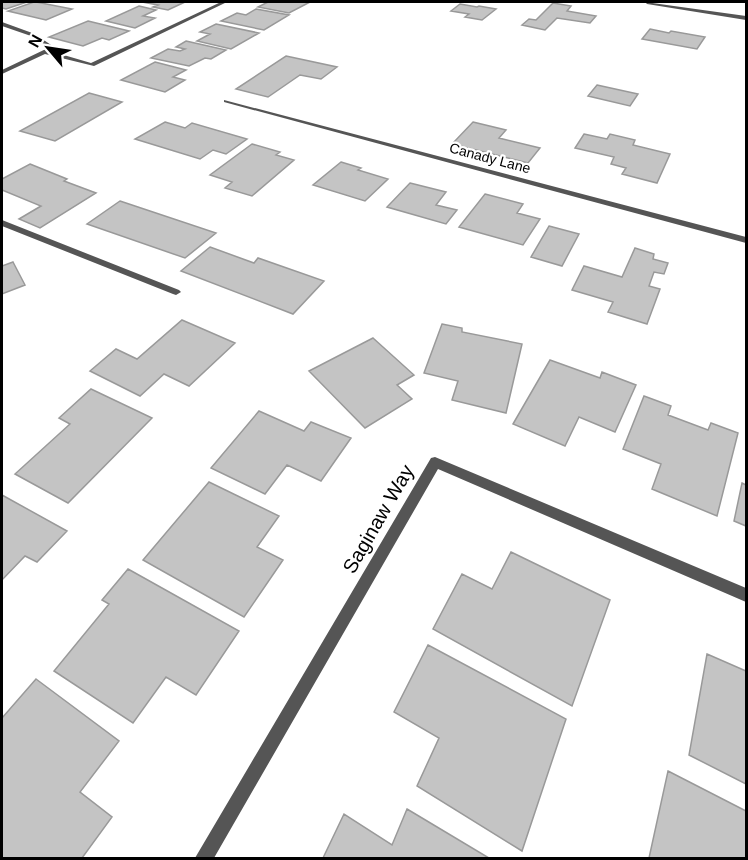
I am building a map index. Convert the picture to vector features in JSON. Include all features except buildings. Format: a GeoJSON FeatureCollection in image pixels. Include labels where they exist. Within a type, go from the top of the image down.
{"type":"FeatureCollection","features":[{"type":"Feature","properties":{"kind":"street"},"geometry":{"type":"LineString","coordinates":[[46,52],[92,65],[224,2]]}},
{"type":"Feature","properties":{"kind":"street"},"geometry":{"type":"LineString","coordinates":[[647,2],[747,18]]}},
{"type":"Feature","properties":{"kind":"street"},"geometry":{"type":"LineString","coordinates":[[2,24],[33,35],[52,48],[2,72]]}},
{"type":"Feature","properties":{"kind":"street","name":"Canady Lane"},"geometry":{"type":"LineString","coordinates":[[226,101],[747,240]]}},
{"type":"Feature","properties":{"kind":"street"},"geometry":{"type":"LineString","coordinates":[[2,223],[176,292]]}},
{"type":"Feature","properties":{"kind":"street","name":"Saginaw Way"},"geometry":{"type":"LineString","coordinates":[[204,858],[435,462],[747,596]]}}]}
